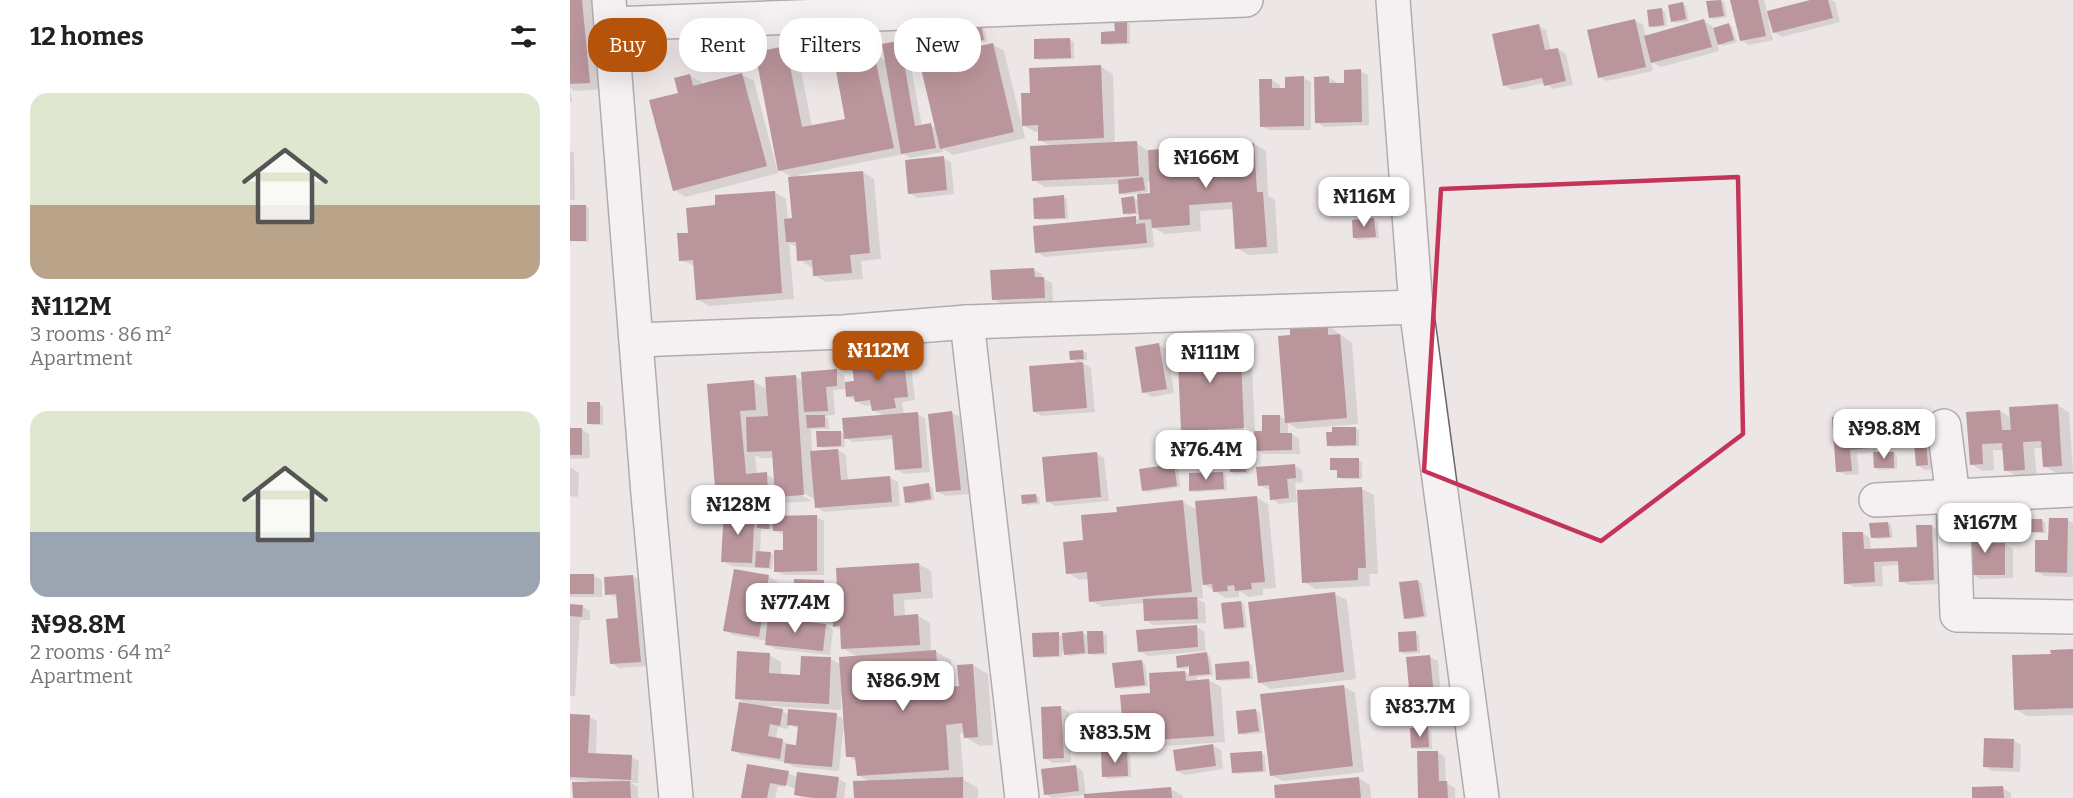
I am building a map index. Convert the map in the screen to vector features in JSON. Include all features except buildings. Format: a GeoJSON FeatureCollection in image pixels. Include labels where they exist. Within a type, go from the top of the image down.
{"type":"FeatureCollection","features":[{"type":"Feature","properties":{"kind":"street"},"geometry":{"type":"LineString","coordinates":[[676,798],[648,494],[611,12],[1246,0]]}},
{"type":"Feature","properties":{"kind":"street"},"geometry":{"type":"LineString","coordinates":[[1393,0],[1416,307],[1482,798]]}},
{"type":"Feature","properties":{"kind":"street"},"geometry":{"type":"LineString","coordinates":[[637,340],[843,332],[967,322],[1416,307]]}},
{"type":"Feature","properties":{"kind":"street"},"geometry":{"type":"LineString","coordinates":[[967,322],[1022,798]]}},
{"type":"Feature","properties":{"kind":"street"},"geometry":{"type":"LineString","coordinates":[[1944,426],[1953,497],[1957,615],[2073,617]]}},
{"type":"Feature","properties":{"kind":"street"},"geometry":{"type":"LineString","coordinates":[[1876,500],[2073,490]]}},
{"type":"Feature","properties":{"kind":"highlighted area"},"geometry":{"type":"Polygon","coordinates":[[[1738,177],[1743,434],[1601,541],[1424,471],[1441,189],[1738,177]]]}}]}
